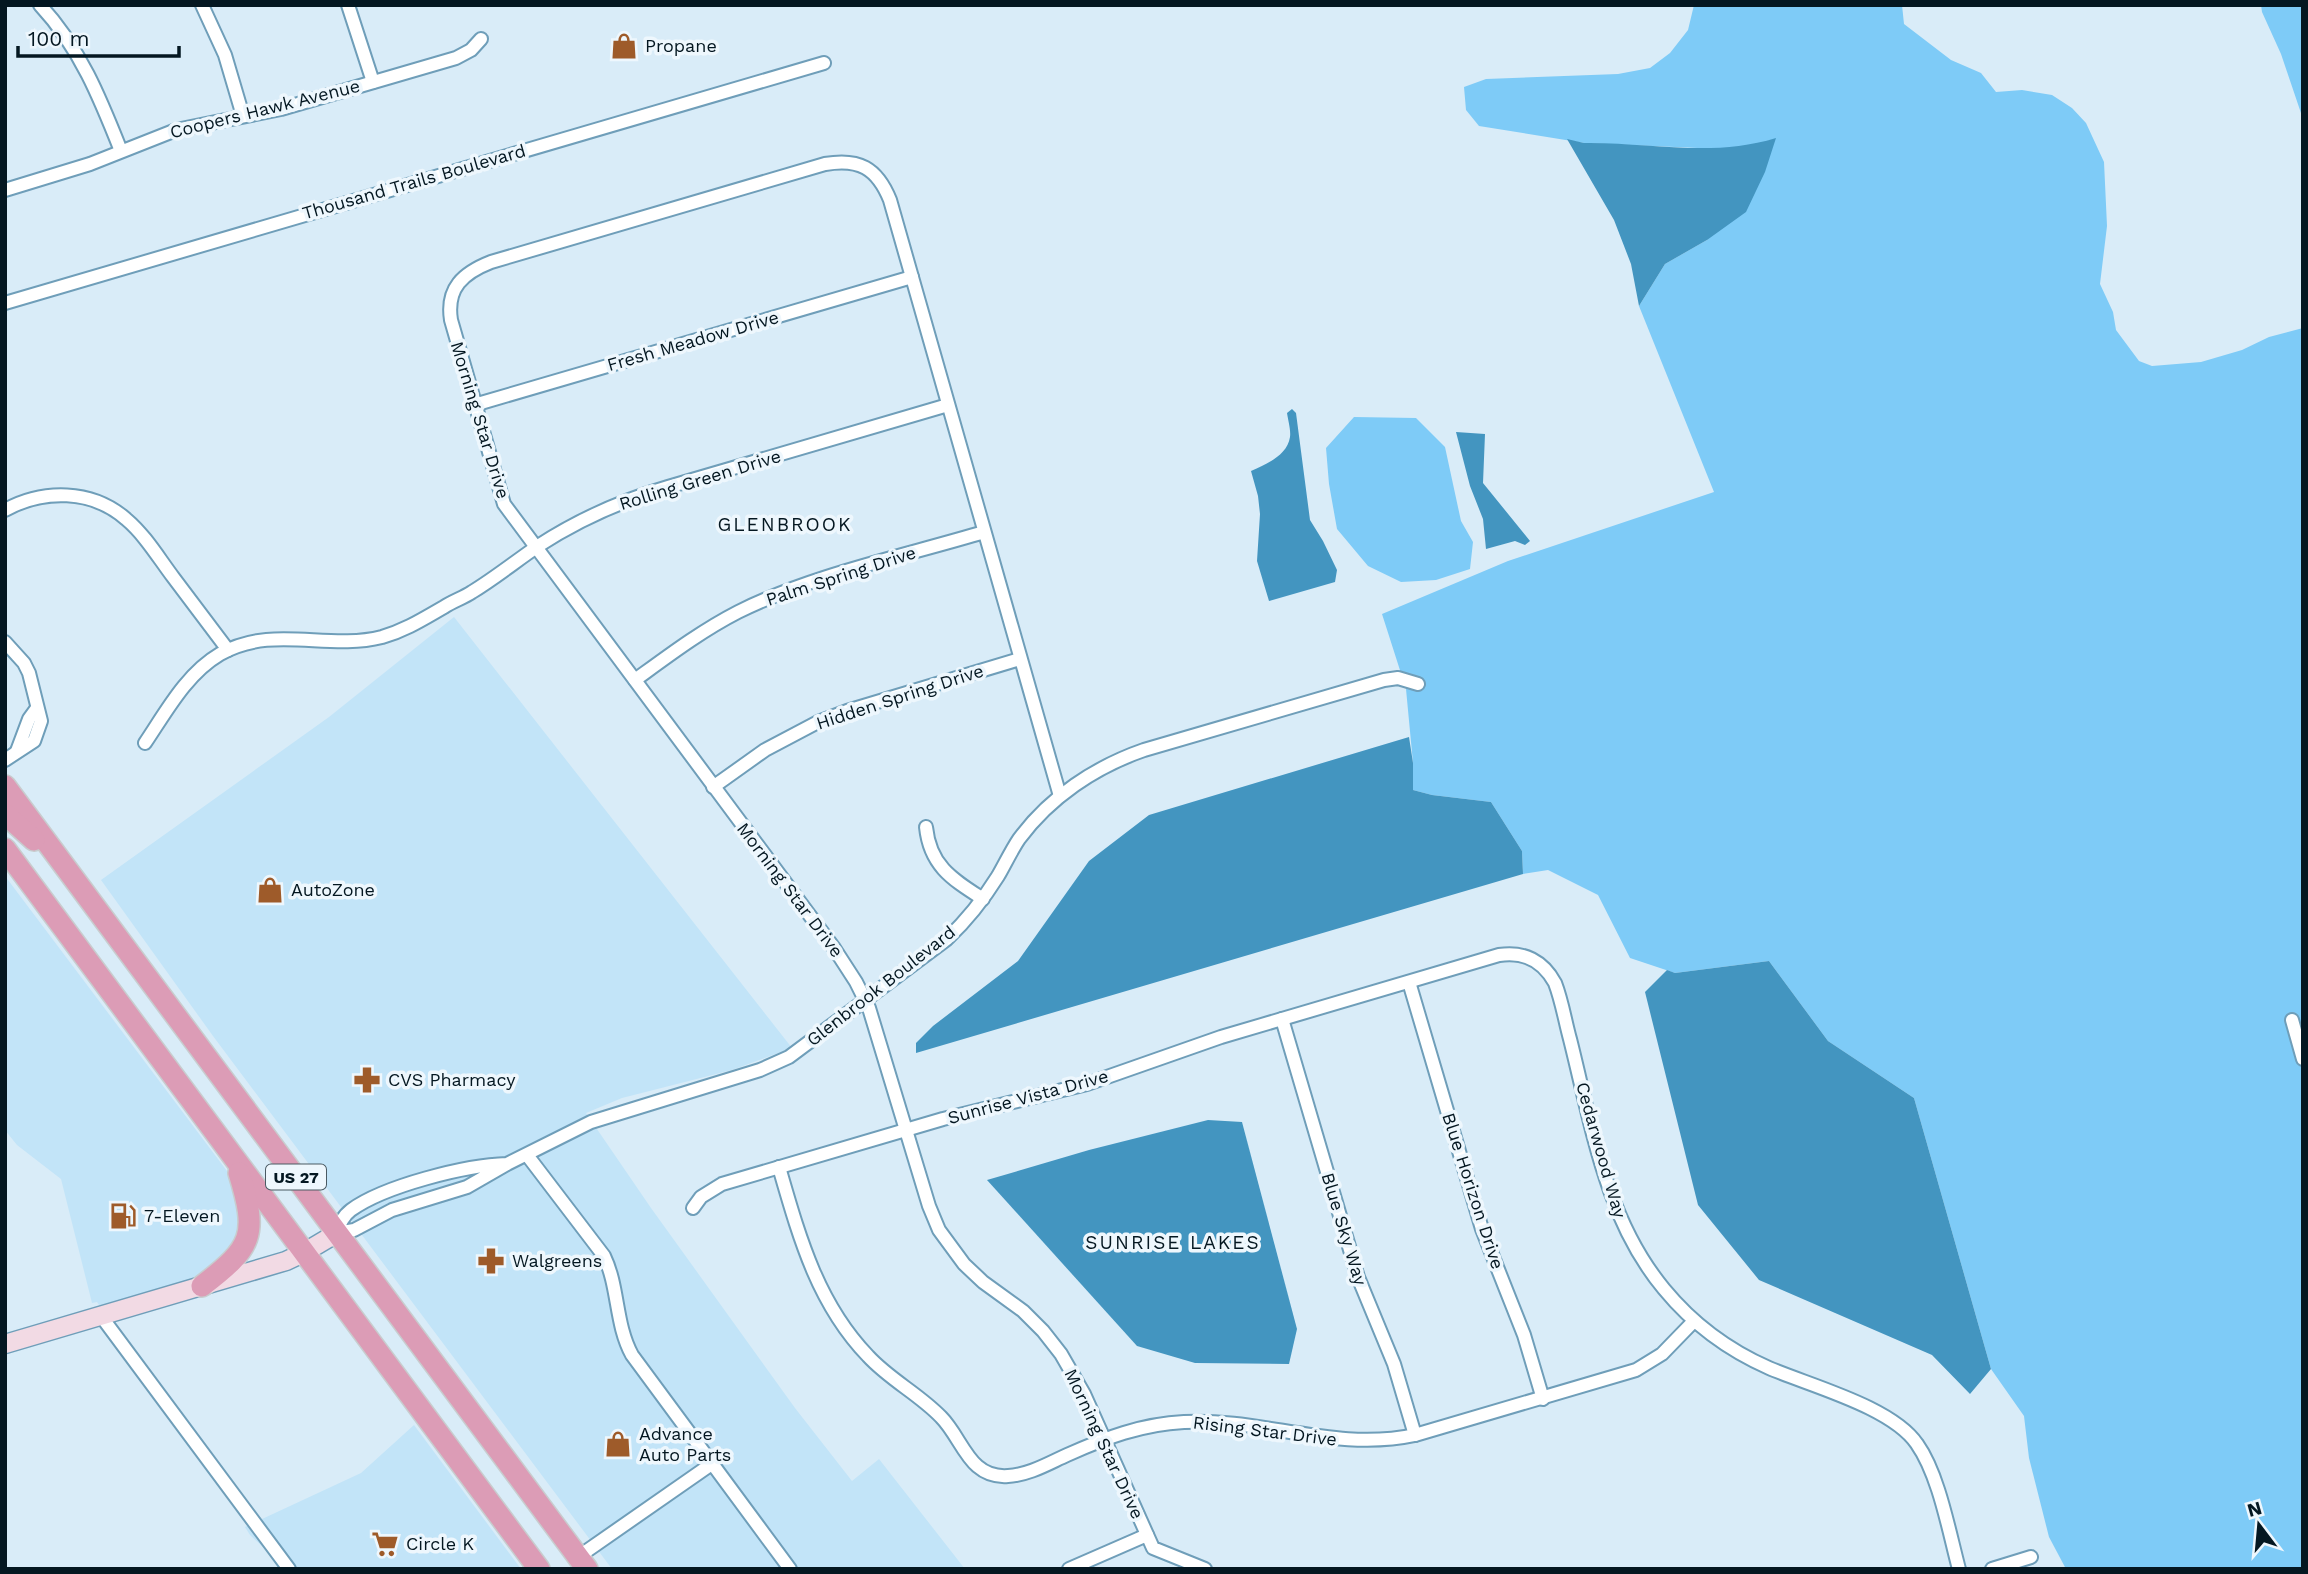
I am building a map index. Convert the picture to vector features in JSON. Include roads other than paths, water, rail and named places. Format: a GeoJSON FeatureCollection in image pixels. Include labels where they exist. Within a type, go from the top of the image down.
{"type":"FeatureCollection","features":[{"type":"Feature","properties":{"kind":"highway","name":"US 27"},"geometry":{"type":"LineString","coordinates":[[5,786],[583,1563]]}},
{"type":"Feature","properties":{"kind":"highway"},"geometry":{"type":"LineString","coordinates":[[5,814],[64,867]]}},
{"type":"Feature","properties":{"kind":"highway","name":"US 27"},"geometry":{"type":"LineString","coordinates":[[5,849],[305,1252],[533,1566]]}},
{"type":"Feature","properties":{"kind":"highway"},"geometry":{"type":"LineString","coordinates":[[202,1286],[242,1252],[247,1238],[250,1224],[248,1203],[234,1158]]}},
{"type":"Feature","properties":{"kind":"main road"},"geometry":{"type":"LineString","coordinates":[[5,1344],[286,1261],[337,1233]]}},
{"type":"Feature","properties":{"kind":"street"},"geometry":{"type":"LineString","coordinates":[[40,5],[63,32],[84,64],[121,151]]}},
{"type":"Feature","properties":{"kind":"street"},"geometry":{"type":"LineString","coordinates":[[202,5],[225,55],[243,116]]}},
{"type":"Feature","properties":{"kind":"street"},"geometry":{"type":"LineString","coordinates":[[348,5],[373,82]]}},
{"type":"Feature","properties":{"kind":"street","name":"Coopers Hawk Avenue"},"geometry":{"type":"LineString","coordinates":[[5,190],[79,168],[176,130],[281,109],[456,58],[471,50],[481,39]]}},
{"type":"Feature","properties":{"kind":"street","name":"Thousand Trails Boulevard"},"geometry":{"type":"LineString","coordinates":[[5,303],[824,63]]}},
{"type":"Feature","properties":{"kind":"street"},"geometry":{"type":"LineString","coordinates":[[439,285],[453,291],[467,273],[491,262],[825,164],[867,161],[887,192],[1060,796]]}},
{"type":"Feature","properties":{"kind":"street","name":"Fresh Meadow Drive"},"geometry":{"type":"LineString","coordinates":[[474,405],[912,278]]}},
{"type":"Feature","properties":{"kind":"street","name":"Morning Star Drive"},"geometry":{"type":"LineString","coordinates":[[453,291],[451,320],[501,498],[834,948],[874,1020],[929,1206],[946,1241],[974,1274],[1023,1311],[1052,1342],[1077,1380],[1147,1535]]}},
{"type":"Feature","properties":{"kind":"street","name":"Rolling Green Drive"},"geometry":{"type":"LineString","coordinates":[[145,743],[190,680],[204,665],[228,650],[254,641],[278,638],[345,641],[374,639],[412,626],[472,593],[536,547],[592,516],[655,491],[948,405]]}},
{"type":"Feature","properties":{"kind":"street"},"geometry":{"type":"LineString","coordinates":[[5,510],[33,498],[64,495],[83,497],[113,509],[128,520],[145,540],[228,650]]}},
{"type":"Feature","properties":{"kind":"street","name":"Palm Spring Drive"},"geometry":{"type":"LineString","coordinates":[[635,680],[706,631],[767,599],[801,586],[984,532]]}},
{"type":"Feature","properties":{"kind":"street"},"geometry":{"type":"LineString","coordinates":[[5,642],[24,663],[29,673],[41,721],[34,741],[5,760]]}},
{"type":"Feature","properties":{"kind":"street","name":"Hidden Spring Drive"},"geometry":{"type":"LineString","coordinates":[[713,787],[777,743],[818,722],[1020,659]]}},
{"type":"Feature","properties":{"kind":"street","name":"Glenbrook Boulevard"},"geometry":{"type":"LineString","coordinates":[[337,1233],[354,1230],[392,1210],[467,1187],[592,1122],[771,1066],[789,1056],[947,939],[983,899],[1025,832],[1060,796],[1098,770],[1144,750],[1384,680],[1398,678],[1418,684]]}},
{"type":"Feature","properties":{"kind":"street"},"geometry":{"type":"LineString","coordinates":[[926,827],[931,852],[939,865],[983,899]]}},
{"type":"Feature","properties":{"kind":"street","name":"Cedarwood Way"},"geometry":{"type":"LineString","coordinates":[[1409,982],[1506,954],[1529,957],[1547,970],[1558,990],[1608,1187],[1618,1216],[1648,1268],[1694,1321],[1743,1355],[1879,1413],[1908,1432],[1928,1462],[1959,1569]]}},
{"type":"Feature","properties":{"kind":"street","name":"Sunrise Vista Drive"},"geometry":{"type":"LineString","coordinates":[[694,1208],[701,1196],[715,1187],[906,1129],[1087,1084],[1208,1041],[1409,982]]}},
{"type":"Feature","properties":{"kind":"street","name":"Blue Horizon Drive"},"geometry":{"type":"LineString","coordinates":[[1409,982],[1482,1229],[1524,1335],[1543,1399]]}},
{"type":"Feature","properties":{"kind":"street","name":"Blue Sky Way"},"geometry":{"type":"LineString","coordinates":[[1282,1019],[1354,1265],[1394,1364],[1415,1435]]}},
{"type":"Feature","properties":{"kind":"street"},"geometry":{"type":"LineString","coordinates":[[2292,1020],[2303,1059]]}},
{"type":"Feature","properties":{"kind":"street"},"geometry":{"type":"LineString","coordinates":[[527,1155],[604,1256],[611,1274],[626,1344],[790,1569]]}},
{"type":"Feature","properties":{"kind":"street"},"geometry":{"type":"LineString","coordinates":[[337,1233],[340,1223],[350,1210],[387,1192],[461,1169],[507,1164]]}},
{"type":"Feature","properties":{"kind":"street","name":"Rising Star Drive"},"geometry":{"type":"LineString","coordinates":[[779,1167],[808,1263],[838,1319],[879,1368],[943,1418],[970,1460],[996,1476],[1020,1475],[1103,1439],[1145,1427],[1196,1422],[1354,1441],[1379,1441],[1415,1435],[1543,1399],[1645,1366],[1670,1348],[1694,1321]]}},
{"type":"Feature","properties":{"kind":"street"},"geometry":{"type":"LineString","coordinates":[[102,1316],[289,1569]]}},
{"type":"Feature","properties":{"kind":"street"},"geometry":{"type":"LineString","coordinates":[[583,1563],[713,1463]]}},
{"type":"Feature","properties":{"kind":"street"},"geometry":{"type":"LineString","coordinates":[[1069,1569],[1147,1535],[1153,1548],[1205,1569]]}},
{"type":"Feature","properties":{"kind":"street"},"geometry":{"type":"LineString","coordinates":[[1992,1569],[2031,1557]]}},
{"type":"Feature","properties":{"kind":"place","name":"Propane"},"geometry":{"type":"Point","coordinates":[624,46]}},
{"type":"Feature","properties":{"kind":"place","name":"AutoZone"},"geometry":{"type":"Point","coordinates":[270,890]}},
{"type":"Feature","properties":{"kind":"place","name":"CVS Pharmacy"},"geometry":{"type":"Point","coordinates":[367,1080]}},
{"type":"Feature","properties":{"kind":"place","name":"7-Eleven"},"geometry":{"type":"Point","coordinates":[123,1216]}},
{"type":"Feature","properties":{"kind":"place","name":"Walgreens"},"geometry":{"type":"Point","coordinates":[491,1261]}},
{"type":"Feature","properties":{"kind":"place","name":"Advance Auto Parts"},"geometry":{"type":"Point","coordinates":[618,1444]}},
{"type":"Feature","properties":{"kind":"place","name":"Circle K"},"geometry":{"type":"Point","coordinates":[385,1544]}},
{"type":"Feature","properties":{"kind":"district","name":"GLENBROOK"},"geometry":{"type":"Point","coordinates":[785,524]}},
{"type":"Feature","properties":{"kind":"district","name":"SUNRISE LAKES"},"geometry":{"type":"Point","coordinates":[1173,1242]}}]}
